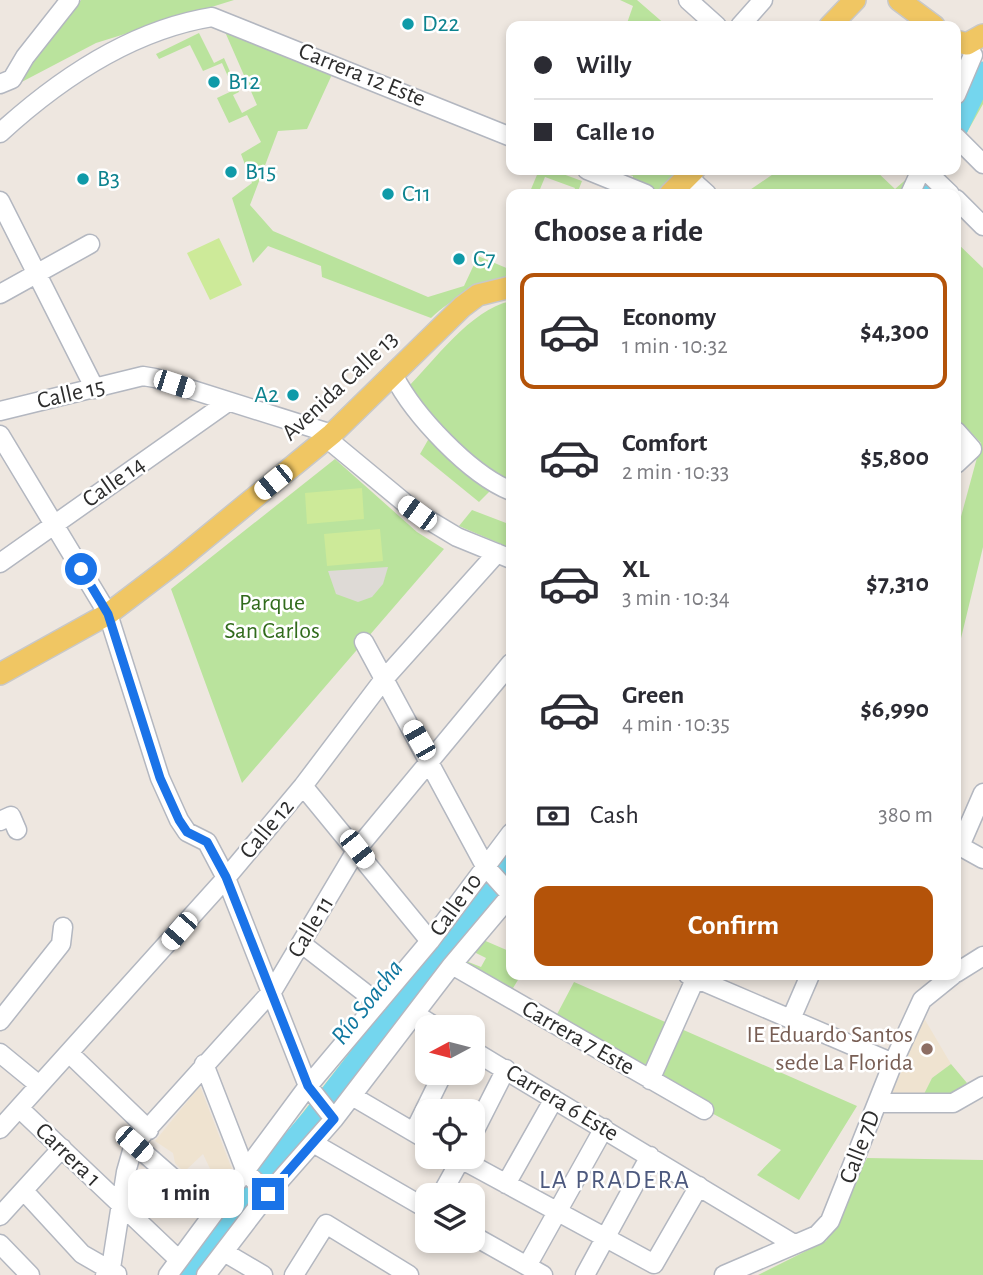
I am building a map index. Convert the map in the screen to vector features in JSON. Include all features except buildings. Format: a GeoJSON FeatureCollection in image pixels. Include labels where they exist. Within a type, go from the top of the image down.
{"type":"FeatureCollection","features":[{"type":"Feature","properties":{"kind":"main road"},"geometry":{"type":"LineString","coordinates":[[838,21],[855,0]]}},
{"type":"Feature","properties":{"kind":"main road"},"geometry":{"type":"LineString","coordinates":[[899,0],[927,21]]}},
{"type":"Feature","properties":{"kind":"main road"},"geometry":{"type":"LineString","coordinates":[[675,189],[688,175]]}},
{"type":"Feature","properties":{"kind":"main road","name":"Avenida Calle 13"},"geometry":{"type":"LineString","coordinates":[[0,674],[108,614],[332,434],[462,307],[478,295],[506,288]]}},
{"type":"Feature","properties":{"kind":"street"},"geometry":{"type":"LineString","coordinates":[[0,84],[12,79],[25,57],[70,0]]}},
{"type":"Feature","properties":{"kind":"street"},"geometry":{"type":"LineString","coordinates":[[744,21],[763,0]]}},
{"type":"Feature","properties":{"kind":"street"},"geometry":{"type":"LineString","coordinates":[[695,3],[711,21]]}},
{"type":"Feature","properties":{"kind":"street","name":"Carrera 12 Este"},"geometry":{"type":"LineString","coordinates":[[0,133],[74,74],[109,53],[182,23],[212,17],[506,134]]}},
{"type":"Feature","properties":{"kind":"street"},"geometry":{"type":"LineString","coordinates":[[961,82],[974,49]]}},
{"type":"Feature","properties":{"kind":"street"},"geometry":{"type":"LineString","coordinates":[[961,143],[983,164]]}},
{"type":"Feature","properties":{"kind":"street"},"geometry":{"type":"LineString","coordinates":[[599,175],[634,189]]}},
{"type":"Feature","properties":{"kind":"street"},"geometry":{"type":"LineString","coordinates":[[692,175],[703,189]]}},
{"type":"Feature","properties":{"kind":"street"},"geometry":{"type":"LineString","coordinates":[[916,189],[932,177]]}},
{"type":"Feature","properties":{"kind":"street"},"geometry":{"type":"LineString","coordinates":[[0,201],[94,389]]}},
{"type":"Feature","properties":{"kind":"street"},"geometry":{"type":"LineString","coordinates":[[961,204],[983,226]]}},
{"type":"Feature","properties":{"kind":"street"},"geometry":{"type":"LineString","coordinates":[[0,294],[90,244]]}},
{"type":"Feature","properties":{"kind":"street","name":"Calle 15"},"geometry":{"type":"LineString","coordinates":[[0,411],[143,376],[228,402]]}},
{"type":"Feature","properties":{"kind":"street"},"geometry":{"type":"LineString","coordinates":[[394,376],[445,443],[470,467],[506,488]]}},
{"type":"Feature","properties":{"kind":"street"},"geometry":{"type":"LineString","coordinates":[[228,402],[332,434],[330,441],[417,513],[457,537],[504,556]]}},
{"type":"Feature","properties":{"kind":"street","name":"Calle 14"},"geometry":{"type":"LineString","coordinates":[[0,563],[228,402]]}},
{"type":"Feature","properties":{"kind":"street"},"geometry":{"type":"LineString","coordinates":[[0,435],[108,614],[160,778],[187,832],[207,842],[226,877],[273,990],[308,1086],[334,1119]]}},
{"type":"Feature","properties":{"kind":"street"},"geometry":{"type":"LineString","coordinates":[[961,437],[972,449],[961,459]]}},
{"type":"Feature","properties":{"kind":"street","name":"Calle 12"},"geometry":{"type":"LineString","coordinates":[[0,1129],[226,877],[303,786],[384,680],[504,556]]}},
{"type":"Feature","properties":{"kind":"street"},"geometry":{"type":"LineString","coordinates":[[364,642],[485,866],[506,889]]}},
{"type":"Feature","properties":{"kind":"street","name":"Calle 11"},"geometry":{"type":"LineString","coordinates":[[134,1144],[273,990],[357,849],[506,669]]}},
{"type":"Feature","properties":{"kind":"street"},"geometry":{"type":"LineString","coordinates":[[303,786],[357,849],[430,942]]}},
{"type":"Feature","properties":{"kind":"street"},"geometry":{"type":"LineString","coordinates":[[961,839],[983,793]]}},
{"type":"Feature","properties":{"kind":"street"},"geometry":{"type":"LineString","coordinates":[[0,821],[11,816],[17,830]]}},
{"type":"Feature","properties":{"kind":"street","name":"Calle 10"},"geometry":{"type":"LineString","coordinates":[[168,1275],[213,1213],[247,1173],[308,1086],[430,942],[506,839]]}},
{"type":"Feature","properties":{"kind":"street"},"geometry":{"type":"LineString","coordinates":[[961,847],[983,859]]}},
{"type":"Feature","properties":{"kind":"street","name":"Calle 10"},"geometry":{"type":"LineString","coordinates":[[206,1275],[267,1193],[334,1119],[452,965],[506,901]]}},
{"type":"Feature","properties":{"kind":"street"},"geometry":{"type":"LineString","coordinates":[[0,1021],[61,944],[63,927]]}},
{"type":"Feature","properties":{"kind":"street"},"geometry":{"type":"LineString","coordinates":[[302,944],[378,1003]]}},
{"type":"Feature","properties":{"kind":"street","name":"Calle 7D"},"geometry":{"type":"LineString","coordinates":[[961,970],[983,956]]}},
{"type":"Feature","properties":{"kind":"street","name":"Carrera 7 Este"},"geometry":{"type":"LineString","coordinates":[[452,965],[704,1110]]}},
{"type":"Feature","properties":{"kind":"street"},"geometry":{"type":"LineString","coordinates":[[650,1080],[691,980]]}},
{"type":"Feature","properties":{"kind":"street"},"geometry":{"type":"LineString","coordinates":[[702,980],[893,1063]]}},
{"type":"Feature","properties":{"kind":"street"},"geometry":{"type":"LineString","coordinates":[[791,1019],[808,980]]}},
{"type":"Feature","properties":{"kind":"street","name":"Calle 7D"},"geometry":{"type":"LineString","coordinates":[[724,1275],[817,1235],[830,1221],[893,1063],[922,1000],[947,980]]}},
{"type":"Feature","properties":{"kind":"street","name":"Carrera 1"},"geometry":{"type":"LineString","coordinates":[[0,1053],[39,1084]]}},
{"type":"Feature","properties":{"kind":"street"},"geometry":{"type":"LineString","coordinates":[[69,1053],[149,1130]]}},
{"type":"Feature","properties":{"kind":"street","name":"Carrera 6 Este"},"geometry":{"type":"LineString","coordinates":[[485,1057],[794,1244]]}},
{"type":"Feature","properties":{"kind":"street"},"geometry":{"type":"LineString","coordinates":[[204,1064],[247,1173],[267,1193]]}},
{"type":"Feature","properties":{"kind":"street"},"geometry":{"type":"LineString","coordinates":[[485,1110],[506,1069]]}},
{"type":"Feature","properties":{"kind":"street"},"geometry":{"type":"LineString","coordinates":[[878,1103],[953,1103],[983,1086]]}},
{"type":"Feature","properties":{"kind":"street"},"geometry":{"type":"LineString","coordinates":[[352,1096],[415,1133]]}},
{"type":"Feature","properties":{"kind":"street"},"geometry":{"type":"LineString","coordinates":[[506,1184],[554,1098]]}},
{"type":"Feature","properties":{"kind":"street","name":"Carrera 1"},"geometry":{"type":"LineString","coordinates":[[19,1108],[179,1260]]}},
{"type":"Feature","properties":{"kind":"street"},"geometry":{"type":"LineString","coordinates":[[485,1242],[535,1271],[558,1212],[604,1128]]}},
{"type":"Feature","properties":{"kind":"street"},"geometry":{"type":"LineString","coordinates":[[313,1143],[415,1202]]}},
{"type":"Feature","properties":{"kind":"street"},"geometry":{"type":"LineString","coordinates":[[24,1191],[82,1254],[112,1273],[120,1204],[134,1144],[213,1213]]}},
{"type":"Feature","properties":{"kind":"street"},"geometry":{"type":"LineString","coordinates":[[0,1216],[62,1148]]}},
{"type":"Feature","properties":{"kind":"street"},"geometry":{"type":"LineString","coordinates":[[585,1275],[650,1157]]}},
{"type":"Feature","properties":{"kind":"street"},"geometry":{"type":"LineString","coordinates":[[480,1169],[654,1264],[699,1186]]}},
{"type":"Feature","properties":{"kind":"street"},"geometry":{"type":"LineString","coordinates":[[294,1275],[326,1224],[409,1275]]}},
{"type":"Feature","properties":{"kind":"street"},"geometry":{"type":"LineString","coordinates":[[0,1244],[30,1275]]}},
{"type":"Feature","properties":{"kind":"street"},"geometry":{"type":"LineString","coordinates":[[224,1252],[263,1275]]}},
{"type":"Feature","properties":{"kind":"shaded area"},"geometry":{"type":"Polygon","coordinates":[[[388,567],[383,584],[372,597],[358,602],[336,594],[328,571],[388,567]]]}},
{"type":"Feature","properties":{"kind":"shaded area","name":"IE Eduardo Santos sede La Florida"},"geometry":{"type":"Polygon","coordinates":[[[921,1013],[951,1064],[932,1078],[924,1094],[891,1096],[916,1036],[913,1030],[921,1013]]]}},
{"type":"Feature","properties":{"kind":"shaded area"},"geometry":{"type":"Polygon","coordinates":[[[200,1086],[233,1172],[212,1200],[207,1183],[213,1175],[203,1154],[184,1172],[175,1163],[173,1153],[155,1141],[200,1086]]]}},
{"type":"Feature","properties":{"kind":"green space"},"geometry":{"type":"Polygon","coordinates":[[[81,0],[234,0],[96,43],[14,86],[81,0]]]}},
{"type":"Feature","properties":{"kind":"green space"},"geometry":{"type":"Polygon","coordinates":[[[620,0],[637,0],[661,21],[628,21],[633,6],[620,0]]]}},
{"type":"Feature","properties":{"kind":"green space"},"geometry":{"type":"Polygon","coordinates":[[[222,25],[335,68],[307,129],[278,131],[250,205],[273,231],[428,297],[464,286],[478,256],[506,268],[506,278],[468,292],[431,318],[322,277],[321,266],[268,246],[253,263],[232,198],[252,183],[241,154],[261,142],[247,115],[229,123],[217,98],[234,90],[222,63],[203,71],[190,45],[159,59],[156,54],[199,33],[214,63],[224,58],[239,92],[233,95],[242,113],[257,105],[222,25]]]}},
{"type":"Feature","properties":{"kind":"green space"},"geometry":{"type":"Polygon","coordinates":[[[974,69],[983,77],[983,104],[961,143],[961,101],[974,69]]]}},
{"type":"Feature","properties":{"kind":"green space"},"geometry":{"type":"Polygon","coordinates":[[[537,175],[566,175],[582,181],[579,189],[575,189],[545,177],[540,189],[531,189],[537,175]]]}},
{"type":"Feature","properties":{"kind":"green space"},"geometry":{"type":"Polygon","coordinates":[[[630,175],[675,175],[662,189],[648,189],[633,183],[633,176],[630,175]]]}},
{"type":"Feature","properties":{"kind":"green space"},"geometry":{"type":"Polygon","coordinates":[[[772,175],[880,175],[895,189],[751,189],[772,175]]]}},
{"type":"Feature","properties":{"kind":"green space"},"geometry":{"type":"Polygon","coordinates":[[[910,176],[904,189],[895,189],[910,176]]]}},
{"type":"Feature","properties":{"kind":"green space"},"geometry":{"type":"Polygon","coordinates":[[[219,238],[242,285],[210,300],[187,253],[219,238]]]}},
{"type":"Feature","properties":{"kind":"green space"},"geometry":{"type":"Polygon","coordinates":[[[961,247],[983,268],[983,547],[961,638],[961,517],[981,443],[961,422],[961,247]]]}},
{"type":"Feature","properties":{"kind":"green space"},"geometry":{"type":"Polygon","coordinates":[[[506,303],[506,483],[500,481],[479,502],[420,454],[436,426],[406,389],[468,325],[496,306],[506,303]]]}},
{"type":"Feature","properties":{"kind":"green space","name":"Parque San Carlos"},"geometry":{"type":"Polygon","coordinates":[[[335,459],[417,532],[444,549],[242,783],[171,589],[335,459]]]}},
{"type":"Feature","properties":{"kind":"green space"},"geometry":{"type":"Polygon","coordinates":[[[362,488],[364,519],[307,524],[305,493],[362,488]]]}},
{"type":"Feature","properties":{"kind":"green space"},"geometry":{"type":"Polygon","coordinates":[[[472,510],[506,523],[506,546],[459,526],[472,510]]]}},
{"type":"Feature","properties":{"kind":"green space"},"geometry":{"type":"Polygon","coordinates":[[[380,529],[383,561],[327,566],[324,534],[380,529]]]}},
{"type":"Feature","properties":{"kind":"green space"},"geometry":{"type":"Polygon","coordinates":[[[506,852],[506,883],[200,1275],[176,1275],[506,852]]]}},
{"type":"Feature","properties":{"kind":"green space"},"geometry":{"type":"Polygon","coordinates":[[[481,939],[506,950],[506,980],[518,980],[510,993],[463,968],[466,961],[481,967],[486,958],[474,952],[481,939]]]}},
{"type":"Feature","properties":{"kind":"green space"},"geometry":{"type":"Polygon","coordinates":[[[574,982],[857,1106],[799,1200],[757,1175],[781,1150],[588,1047],[554,1020],[574,982]]]}},
{"type":"Feature","properties":{"kind":"green space"},"geometry":{"type":"Polygon","coordinates":[[[951,1064],[967,1083],[948,1096],[924,1094],[932,1078],[951,1064]]]}},
{"type":"Feature","properties":{"kind":"green space"},"geometry":{"type":"Polygon","coordinates":[[[867,1158],[983,1160],[983,1275],[758,1275],[826,1241],[867,1158]]]}},
{"type":"Feature","properties":{"kind":"waterway","name":"Río Soacha"},"geometry":{"type":"LineString","coordinates":[[961,119],[983,73]]}},
{"type":"Feature","properties":{"kind":"waterway","name":"Río Soacha"},"geometry":{"type":"LineString","coordinates":[[926,189],[932,175]]}},
{"type":"Feature","properties":{"kind":"waterway","name":"Río Soacha"},"geometry":{"type":"LineString","coordinates":[[190,1275],[255,1187],[312,1120],[506,869]]}},
{"type":"Feature","properties":{"kind":"place","name":"D22"},"geometry":{"type":"Point","coordinates":[408,24]}},
{"type":"Feature","properties":{"kind":"place","name":"B12"},"geometry":{"type":"Point","coordinates":[214,82]}},
{"type":"Feature","properties":{"kind":"place","name":"B15"},"geometry":{"type":"Point","coordinates":[231,172]}},
{"type":"Feature","properties":{"kind":"place","name":"B3"},"geometry":{"type":"Point","coordinates":[83,179]}},
{"type":"Feature","properties":{"kind":"place","name":"C11"},"geometry":{"type":"Point","coordinates":[388,194]}},
{"type":"Feature","properties":{"kind":"place","name":"C7"},"geometry":{"type":"Point","coordinates":[459,259]}},
{"type":"Feature","properties":{"kind":"place","name":"A2"},"geometry":{"type":"Point","coordinates":[293,395]}},
{"type":"Feature","properties":{"kind":"place","name":"IE Eduardo Santos sede La Florida"},"geometry":{"type":"Point","coordinates":[927,1049]}},
{"type":"Feature","properties":{"kind":"district","name":"LA PRADERA"},"geometry":{"type":"Point","coordinates":[615,1180]}},
{"type":"Feature","properties":{"kind":"route"},"geometry":{"type":"LineString","coordinates":[[81,569],[108,614],[110,628],[160,778],[179,820],[187,832],[207,842],[226,877],[273,990],[308,1086],[334,1119],[268,1194]]}}]}
